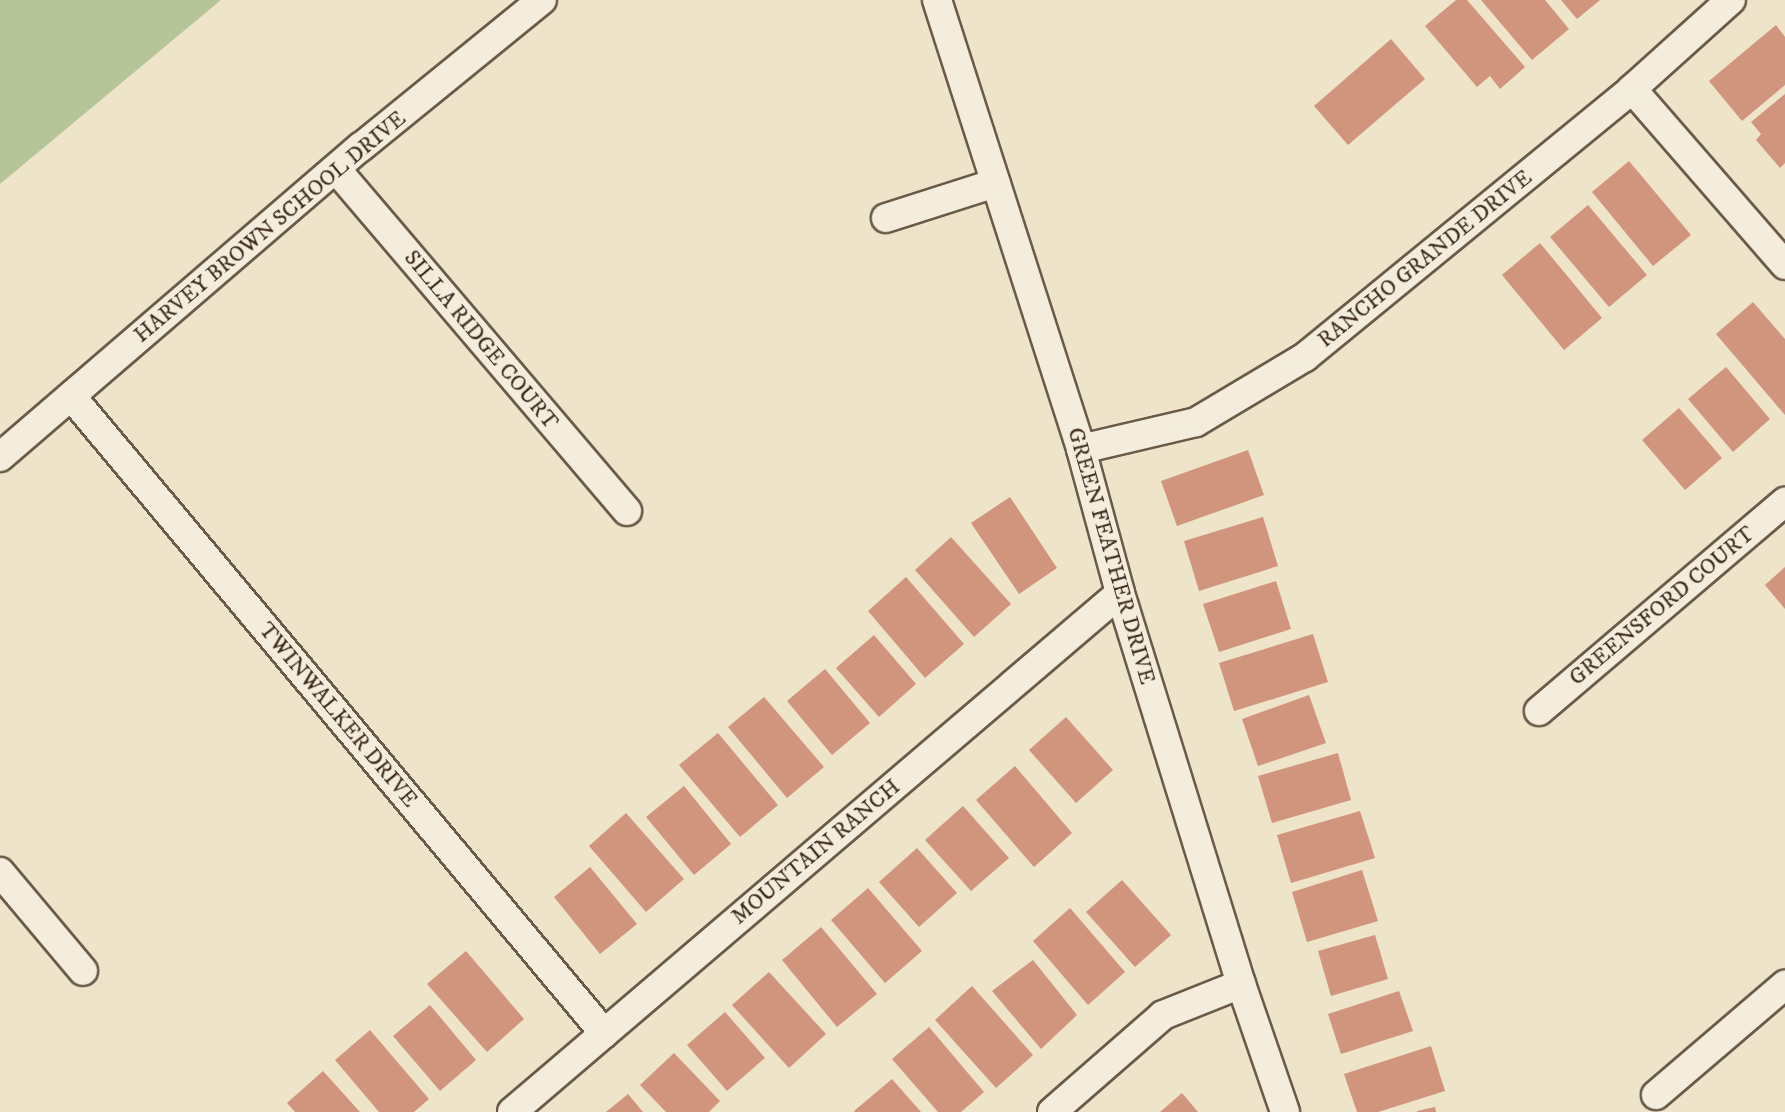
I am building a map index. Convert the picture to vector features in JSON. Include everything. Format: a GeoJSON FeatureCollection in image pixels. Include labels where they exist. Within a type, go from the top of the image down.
{"type":"FeatureCollection","features":[{"type":"Feature","properties":{"kind":"street","name":"HARVEY BROWN SCHOOL DRIVE"},"geometry":{"type":"LineString","coordinates":[[0,457],[336,169],[542,0]]}},
{"type":"Feature","properties":{"kind":"street","name":"GREEN FEATHER DRIVE"},"geometry":{"type":"LineString","coordinates":[[937,0],[1081,449],[1120,593],[1241,984],[1285,1112]]}},
{"type":"Feature","properties":{"kind":"street","name":"RANCHO GRANDE DRIVE"},"geometry":{"type":"LineString","coordinates":[[1081,449],[1196,422],[1305,357],[1632,89],[1731,0]]}},
{"type":"Feature","properties":{"kind":"street"},"geometry":{"type":"LineString","coordinates":[[1632,89],[1785,265]]}},
{"type":"Feature","properties":{"kind":"street","name":"SILLA RIDGE COURT"},"geometry":{"type":"LineString","coordinates":[[336,169],[627,511]]}},
{"type":"Feature","properties":{"kind":"street"},"geometry":{"type":"LineString","coordinates":[[886,218],[996,183]]}},
{"type":"Feature","properties":{"kind":"street","name":"TWINWALKER DRIVE"},"geometry":{"type":"LineString","coordinates":[[71,396],[604,1034]]}},
{"type":"Feature","properties":{"kind":"street","name":"GREENSFORD COURT"},"geometry":{"type":"LineString","coordinates":[[1539,711],[1785,502]]}},
{"type":"Feature","properties":{"kind":"street","name":"MOUNTAIN RANCH"},"geometry":{"type":"LineString","coordinates":[[512,1112],[1120,593]]}},
{"type":"Feature","properties":{"kind":"street"},"geometry":{"type":"LineString","coordinates":[[0,872],[83,971]]}},
{"type":"Feature","properties":{"kind":"street"},"geometry":{"type":"LineString","coordinates":[[1052,1112],[1163,1015],[1241,984]]}},
{"type":"Feature","properties":{"kind":"street"},"geometry":{"type":"LineString","coordinates":[[1656,1095],[1785,985]]}},
{"type":"Feature","properties":{"kind":"green space"},"geometry":{"type":"Polygon","coordinates":[[[0,0],[221,0],[0,184],[0,0]]]}},
{"type":"Feature","properties":{"kind":"building"},"geometry":{"type":"Polygon","coordinates":[[[1456,0],[1467,0],[1525,67],[1500,89],[1490,76],[1477,87],[1425,26],[1456,0]]]}},
{"type":"Feature","properties":{"kind":"building"},"geometry":{"type":"Polygon","coordinates":[[[1481,0],[1545,0],[1569,29],[1532,60],[1481,0]]]}},
{"type":"Feature","properties":{"kind":"building"},"geometry":{"type":"Polygon","coordinates":[[[1561,0],[1600,0],[1577,19],[1561,0]]]}},
{"type":"Feature","properties":{"kind":"building"},"geometry":{"type":"Polygon","coordinates":[[[1776,25],[1785,37],[1785,85],[1742,121],[1709,81],[1776,25]]]}},
{"type":"Feature","properties":{"kind":"building"},"geometry":{"type":"Polygon","coordinates":[[[1391,39],[1425,79],[1348,145],[1314,106],[1391,39]]]}},
{"type":"Feature","properties":{"kind":"building"},"geometry":{"type":"Polygon","coordinates":[[[1785,94],[1785,163],[1780,168],[1756,140],[1761,134],[1751,122],[1785,94]]]}},
{"type":"Feature","properties":{"kind":"building"},"geometry":{"type":"Polygon","coordinates":[[[1629,161],[1691,235],[1653,266],[1592,192],[1629,161]]]}},
{"type":"Feature","properties":{"kind":"building"},"geometry":{"type":"Polygon","coordinates":[[[1588,205],[1647,275],[1609,307],[1550,237],[1588,205]]]}},
{"type":"Feature","properties":{"kind":"building"},"geometry":{"type":"Polygon","coordinates":[[[1540,243],[1602,318],[1564,350],[1502,275],[1540,243]]]}},
{"type":"Feature","properties":{"kind":"building"},"geometry":{"type":"Polygon","coordinates":[[[1753,302],[1785,339],[1785,415],[1716,334],[1753,302]]]}},
{"type":"Feature","properties":{"kind":"building"},"geometry":{"type":"Polygon","coordinates":[[[1726,367],[1770,419],[1733,452],[1688,399],[1726,367]]]}},
{"type":"Feature","properties":{"kind":"building"},"geometry":{"type":"Polygon","coordinates":[[[1679,408],[1722,458],[1685,490],[1642,440],[1679,408]]]}},
{"type":"Feature","properties":{"kind":"building"},"geometry":{"type":"Polygon","coordinates":[[[1248,450],[1264,495],[1177,526],[1161,481],[1248,450]]]}},
{"type":"Feature","properties":{"kind":"building"},"geometry":{"type":"Polygon","coordinates":[[[1010,497],[1057,568],[1019,594],[971,523],[1010,497]]]}},
{"type":"Feature","properties":{"kind":"building"},"geometry":{"type":"Polygon","coordinates":[[[1263,517],[1278,566],[1199,591],[1184,541],[1263,517]]]}},
{"type":"Feature","properties":{"kind":"building"},"geometry":{"type":"Polygon","coordinates":[[[951,537],[1011,604],[974,637],[915,570],[951,537]]]}},
{"type":"Feature","properties":{"kind":"building"},"geometry":{"type":"Polygon","coordinates":[[[1785,567],[1785,609],[1765,585],[1785,567]]]}},
{"type":"Feature","properties":{"kind":"building"},"geometry":{"type":"Polygon","coordinates":[[[906,577],[964,644],[925,678],[868,611],[906,577]]]}},
{"type":"Feature","properties":{"kind":"building"},"geometry":{"type":"Polygon","coordinates":[[[1276,581],[1291,629],[1219,652],[1203,604],[1276,581]]]}},
{"type":"Feature","properties":{"kind":"building"},"geometry":{"type":"Polygon","coordinates":[[[1313,634],[1328,682],[1234,711],[1219,663],[1313,634]]]}},
{"type":"Feature","properties":{"kind":"building"},"geometry":{"type":"Polygon","coordinates":[[[874,635],[916,684],[879,717],[836,668],[874,635]]]}},
{"type":"Feature","properties":{"kind":"building"},"geometry":{"type":"Polygon","coordinates":[[[825,669],[870,723],[832,755],[787,701],[825,669]]]}},
{"type":"Feature","properties":{"kind":"building"},"geometry":{"type":"Polygon","coordinates":[[[1309,695],[1326,743],[1258,766],[1242,719],[1309,695]]]}},
{"type":"Feature","properties":{"kind":"building"},"geometry":{"type":"Polygon","coordinates":[[[764,697],[824,767],[787,798],[728,727],[764,697]]]}},
{"type":"Feature","properties":{"kind":"building"},"geometry":{"type":"Polygon","coordinates":[[[1066,717],[1113,770],[1076,803],[1029,750],[1066,717]]]}},
{"type":"Feature","properties":{"kind":"building"},"geometry":{"type":"Polygon","coordinates":[[[718,733],[778,805],[740,837],[679,765],[718,733]]]}},
{"type":"Feature","properties":{"kind":"building"},"geometry":{"type":"Polygon","coordinates":[[[1338,753],[1351,800],[1272,823],[1258,776],[1338,753]]]}},
{"type":"Feature","properties":{"kind":"building"},"geometry":{"type":"Polygon","coordinates":[[[1015,766],[1072,833],[1034,867],[976,800],[1015,766]]]}},
{"type":"Feature","properties":{"kind":"building"},"geometry":{"type":"Polygon","coordinates":[[[684,786],[731,844],[694,875],[646,817],[684,786]]]}},
{"type":"Feature","properties":{"kind":"building"},"geometry":{"type":"Polygon","coordinates":[[[963,806],[1009,858],[971,891],[925,840],[963,806]]]}},
{"type":"Feature","properties":{"kind":"building"},"geometry":{"type":"Polygon","coordinates":[[[1360,811],[1375,858],[1291,883],[1277,835],[1360,811]]]}},
{"type":"Feature","properties":{"kind":"building"},"geometry":{"type":"Polygon","coordinates":[[[626,813],[684,879],[646,912],[589,846],[626,813]]]}},
{"type":"Feature","properties":{"kind":"building"},"geometry":{"type":"Polygon","coordinates":[[[917,848],[957,893],[919,927],[879,882],[917,848]]]}},
{"type":"Feature","properties":{"kind":"building"},"geometry":{"type":"Polygon","coordinates":[[[590,867],[637,924],[600,954],[554,897],[590,867]]]}},
{"type":"Feature","properties":{"kind":"building"},"geometry":{"type":"Polygon","coordinates":[[[1362,870],[1378,921],[1307,942],[1292,892],[1362,870]]]}},
{"type":"Feature","properties":{"kind":"building"},"geometry":{"type":"Polygon","coordinates":[[[1122,880],[1171,935],[1135,967],[1086,912],[1122,880]]]}},
{"type":"Feature","properties":{"kind":"building"},"geometry":{"type":"Polygon","coordinates":[[[868,888],[922,951],[885,983],[831,920],[868,888]]]}},
{"type":"Feature","properties":{"kind":"building"},"geometry":{"type":"Polygon","coordinates":[[[1070,908],[1125,972],[1088,1005],[1033,941],[1070,908]]]}},
{"type":"Feature","properties":{"kind":"building"},"geometry":{"type":"Polygon","coordinates":[[[821,927],[877,994],[837,1027],[782,960],[821,927]]]}},
{"type":"Feature","properties":{"kind":"building"},"geometry":{"type":"Polygon","coordinates":[[[1375,935],[1388,979],[1331,996],[1318,951],[1375,935]]]}},
{"type":"Feature","properties":{"kind":"building"},"geometry":{"type":"Polygon","coordinates":[[[466,951],[524,1019],[487,1052],[427,984],[466,951]]]}},
{"type":"Feature","properties":{"kind":"building"},"geometry":{"type":"Polygon","coordinates":[[[1033,960],[1077,1015],[1041,1049],[992,991],[1033,960]]]}},
{"type":"Feature","properties":{"kind":"building"},"geometry":{"type":"Polygon","coordinates":[[[769,972],[826,1034],[789,1068],[732,1005],[769,972]]]}},
{"type":"Feature","properties":{"kind":"building"},"geometry":{"type":"Polygon","coordinates":[[[972,986],[1033,1055],[996,1088],[935,1020],[972,986]]]}},
{"type":"Feature","properties":{"kind":"building"},"geometry":{"type":"Polygon","coordinates":[[[1399,991],[1413,1031],[1341,1054],[1328,1014],[1399,991]]]}},
{"type":"Feature","properties":{"kind":"building"},"geometry":{"type":"Polygon","coordinates":[[[430,1005],[476,1060],[440,1091],[393,1036],[430,1005]]]}},
{"type":"Feature","properties":{"kind":"building"},"geometry":{"type":"Polygon","coordinates":[[[725,1012],[765,1058],[727,1091],[687,1045],[725,1012]]]}},
{"type":"Feature","properties":{"kind":"building"},"geometry":{"type":"Polygon","coordinates":[[[929,1027],[984,1092],[961,1112],[938,1112],[892,1059],[929,1027]]]}},
{"type":"Feature","properties":{"kind":"building"},"geometry":{"type":"Polygon","coordinates":[[[370,1030],[429,1099],[414,1112],[379,1112],[335,1060],[370,1030]]]}},
{"type":"Feature","properties":{"kind":"building"},"geometry":{"type":"Polygon","coordinates":[[[1431,1046],[1445,1091],[1378,1112],[1357,1112],[1344,1074],[1431,1046]]]}},
{"type":"Feature","properties":{"kind":"building"},"geometry":{"type":"Polygon","coordinates":[[[674,1053],[720,1101],[709,1112],[666,1112],[640,1085],[674,1053]]]}},
{"type":"Feature","properties":{"kind":"building"},"geometry":{"type":"Polygon","coordinates":[[[323,1071],[360,1112],[295,1112],[287,1103],[323,1071]]]}},
{"type":"Feature","properties":{"kind":"building"},"geometry":{"type":"Polygon","coordinates":[[[892,1079],[921,1112],[854,1111],[892,1079]]]}},
{"type":"Feature","properties":{"kind":"building"},"geometry":{"type":"Polygon","coordinates":[[[1182,1093],[1198,1112],[1160,1112],[1182,1093]]]}},
{"type":"Feature","properties":{"kind":"building"},"geometry":{"type":"Polygon","coordinates":[[[628,1094],[643,1112],[606,1112],[628,1094]]]}},
{"type":"Feature","properties":{"kind":"building"},"geometry":{"type":"Polygon","coordinates":[[[1435,1107],[1436,1112],[1417,1112],[1417,1111],[1435,1107]]]}}]}
